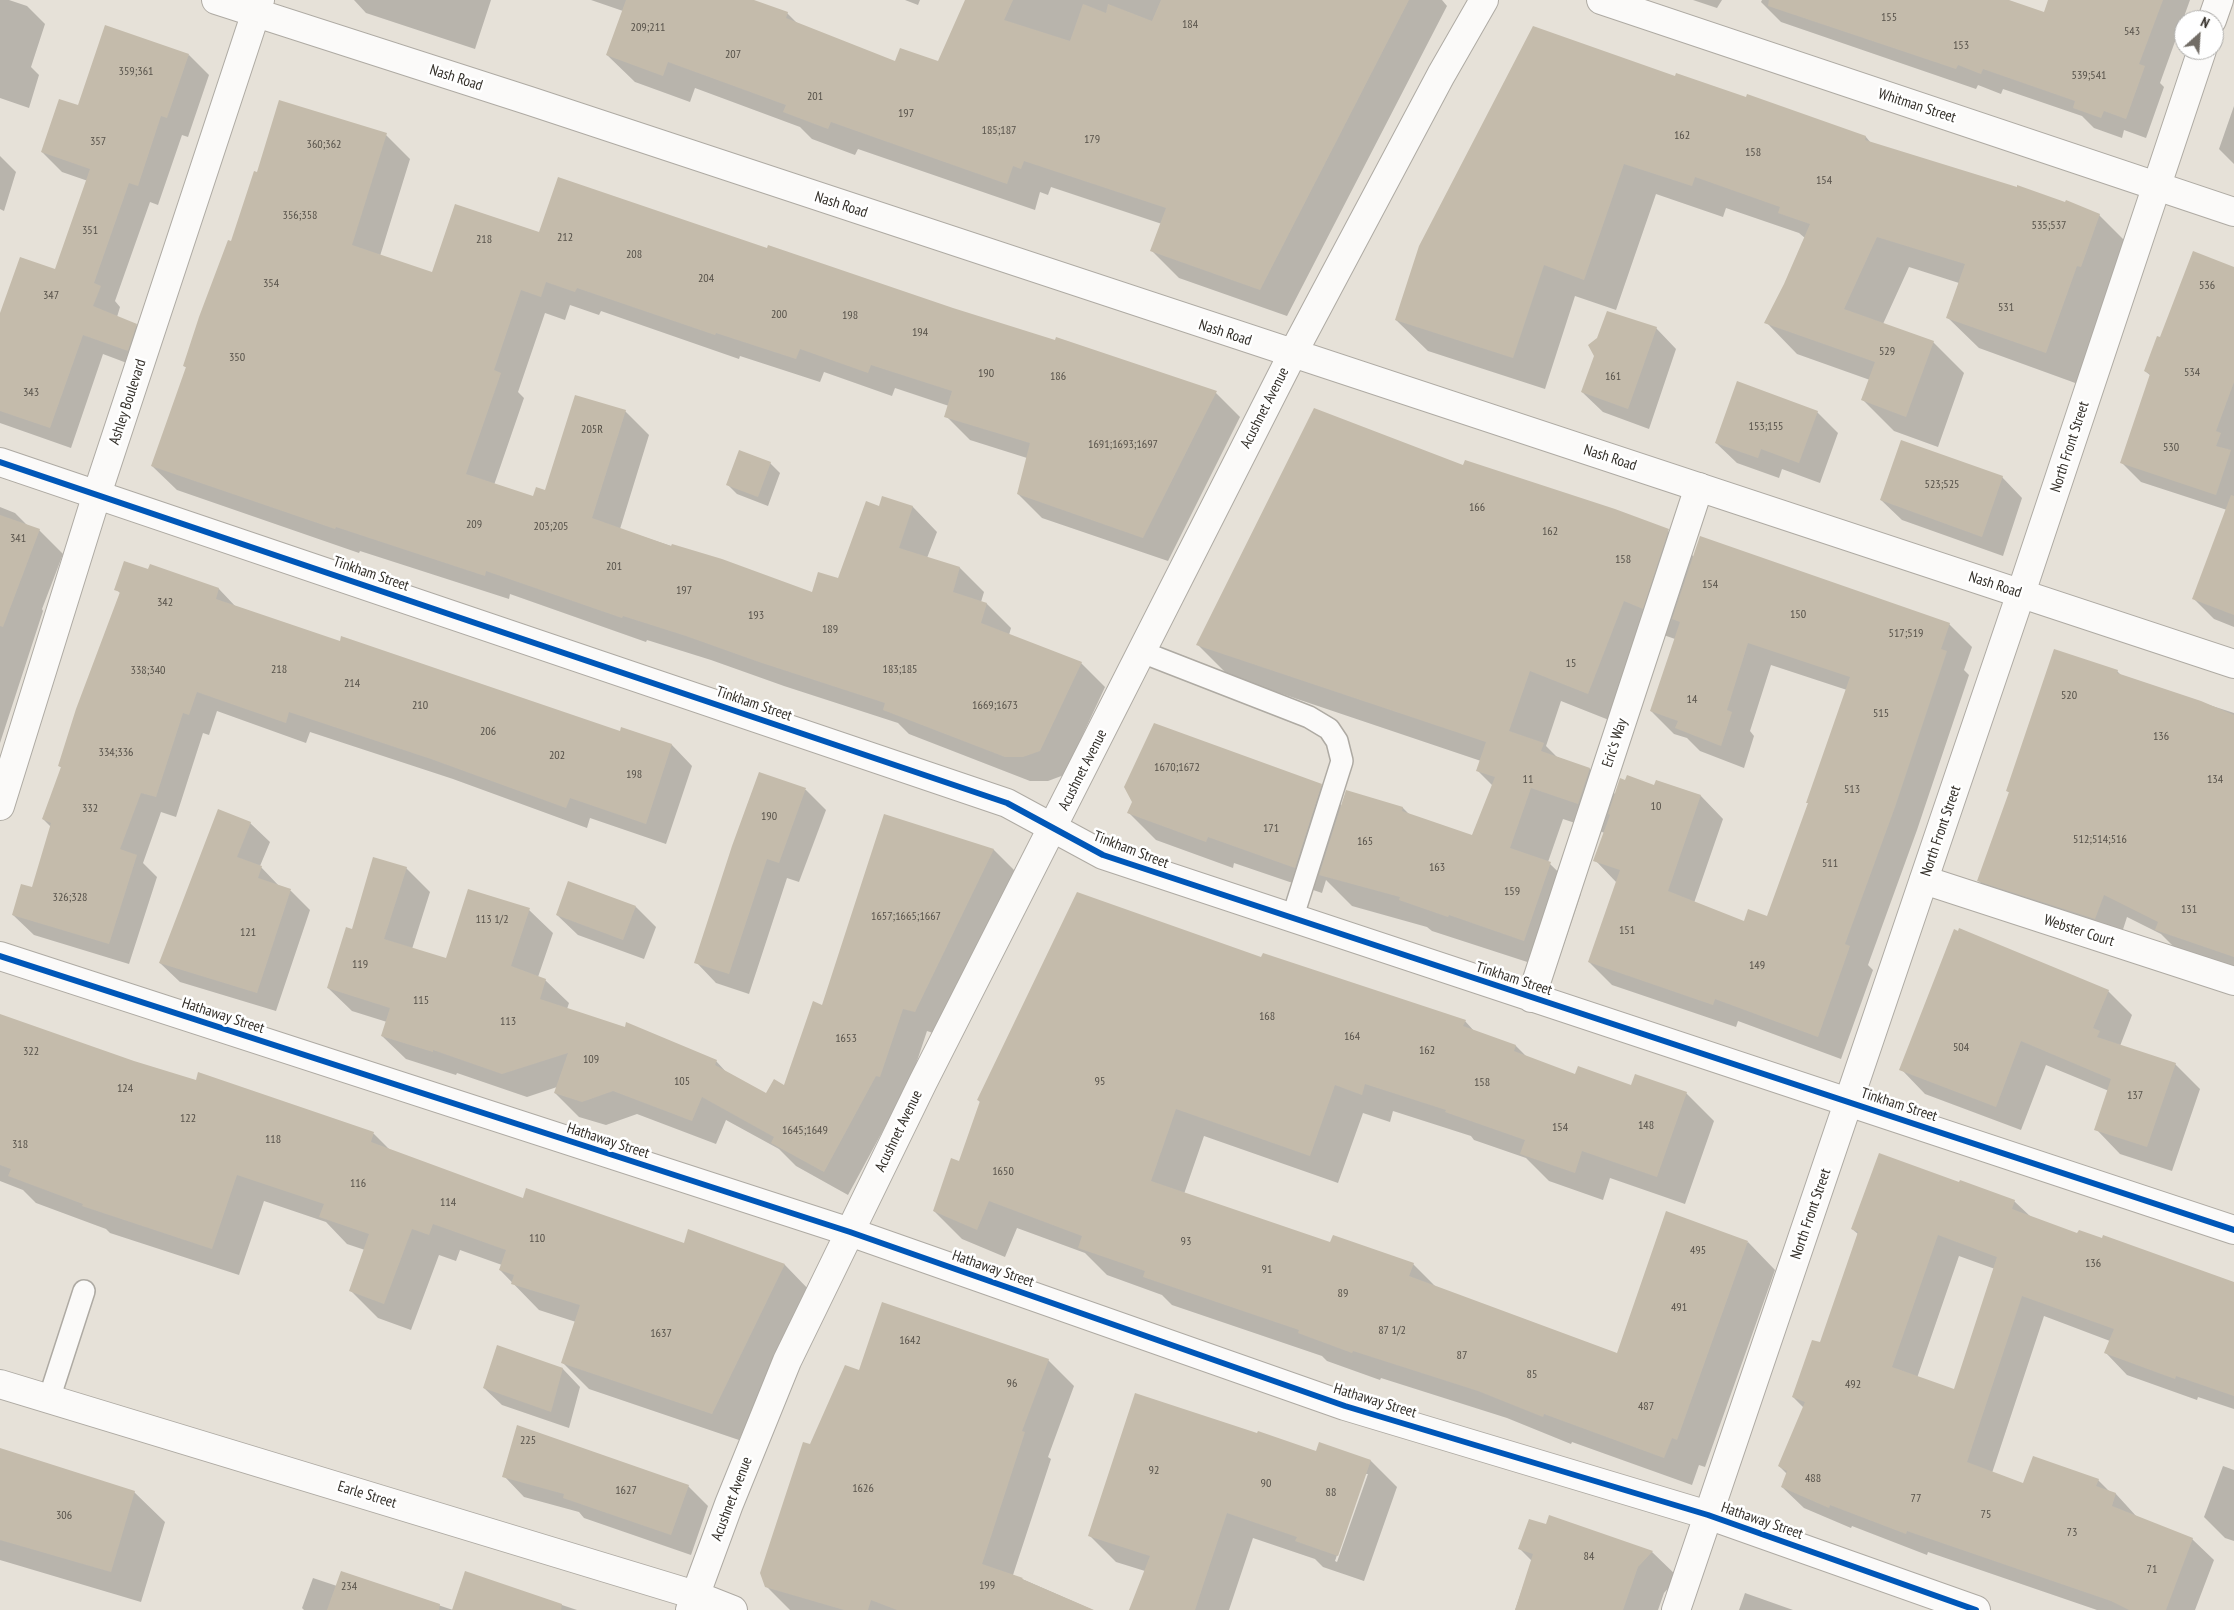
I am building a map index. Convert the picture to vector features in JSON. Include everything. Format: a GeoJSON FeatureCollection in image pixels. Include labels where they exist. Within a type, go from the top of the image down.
{"type":"FeatureCollection","features":[{"type":"Feature","properties":{"kind":"street","name":"Nash Road"},"geometry":{"type":"LineString","coordinates":[[216,0],[258,7],[530,101],[1292,355],[2234,664]]}},
{"type":"Feature","properties":{"kind":"street","name":"Acushnet Avenue"},"geometry":{"type":"LineString","coordinates":[[693,1603],[773,1393],[952,1024],[1053,829],[1292,355],[1441,75],[1484,0]]}},
{"type":"Feature","properties":{"kind":"street","name":"Whitman Street"},"geometry":{"type":"LineString","coordinates":[[1600,0],[2234,212]]}},
{"type":"Feature","properties":{"kind":"street","name":"Ashley Boulevard"},"geometry":{"type":"LineString","coordinates":[[0,806],[97,494],[258,7]]}},
{"type":"Feature","properties":{"kind":"street","name":"North Front Street"},"geometry":{"type":"LineString","coordinates":[[1676,1610],[1850,1102],[2199,60]]}},
{"type":"Feature","properties":{"kind":"street","name":"Tinkham Street"},"geometry":{"type":"LineString","coordinates":[[0,462],[1007,803],[1103,855],[2234,1230]]}},
{"type":"Feature","properties":{"kind":"street","name":"Eric's Way"},"geometry":{"type":"LineString","coordinates":[[1531,998],[1698,487]]}},
{"type":"Feature","properties":{"kind":"street","name":"Webster Court"},"geometry":{"type":"LineString","coordinates":[[1924,880],[2234,981]]}},
{"type":"Feature","properties":{"kind":"street","name":"Hathaway Street"},"geometry":{"type":"LineString","coordinates":[[0,956],[850,1232],[1345,1406],[1708,1515],[1976,1610]]}},
{"type":"Feature","properties":{"kind":"street","name":"Earle Street"},"geometry":{"type":"LineString","coordinates":[[0,1384],[693,1603],[733,1610]]}},
{"type":"Feature","properties":{"kind":"lane"},"geometry":{"type":"LineString","coordinates":[[1142,652],[1309,718],[1329,729],[1336,741],[1342,761],[1292,919]]}},
{"type":"Feature","properties":{"kind":"lane"},"geometry":{"type":"LineString","coordinates":[[49,1399],[84,1291]]}},
{"type":"Feature","properties":{"kind":"building"},"geometry":{"type":"Polygon","coordinates":[[[626,0],[754,0],[788,12],[786,18],[895,61],[900,48],[938,61],[965,0],[1013,0],[1004,20],[1070,41],[1083,4],[1106,13],[1108,4],[1152,21],[1161,0],[1409,0],[1260,290],[1150,251],[1166,208],[1024,161],[1021,169],[1013,166],[1007,184],[831,122],[828,129],[783,112],[786,105],[668,62],[663,76],[606,55],[626,0]]]}},
{"type":"Feature","properties":{"kind":"building"},"geometry":{"type":"Polygon","coordinates":[[[1769,0],[2009,0],[2044,12],[2048,0],[2163,0],[2139,64],[2145,66],[2126,119],[2104,111],[2101,118],[2073,108],[2075,101],[1983,69],[1981,74],[1958,65],[1956,69],[1768,6],[1769,0]]]}},
{"type":"Feature","properties":{"kind":"building"},"geometry":{"type":"Polygon","coordinates":[[[105,25],[189,54],[167,118],[161,116],[138,186],[129,183],[94,283],[101,286],[93,306],[137,324],[128,351],[83,335],[50,428],[0,411],[0,313],[20,257],[55,269],[90,169],[41,152],[59,99],[78,105],[105,25]]]}},
{"type":"Feature","properties":{"kind":"building"},"geometry":{"type":"Polygon","coordinates":[[[1533,26],[1675,76],[1676,73],[1746,97],[1747,94],[1866,136],[1865,140],[2017,187],[2017,185],[2065,202],[2066,200],[2100,214],[2081,267],[2077,266],[2046,353],[1946,318],[1965,264],[1877,237],[1844,309],[1934,341],[1906,417],[1861,400],[1875,362],[1764,323],[1784,284],[1810,224],[1778,213],[1780,207],[1695,177],[1692,186],[1624,164],[1584,280],[1544,265],[1513,358],[1395,320],[1419,246],[1533,26]]]}},
{"type":"Feature","properties":{"kind":"building"},"geometry":{"type":"Polygon","coordinates":[[[279,100],[387,133],[352,245],[432,272],[455,204],[539,232],[558,177],[767,248],[768,245],[953,308],[1055,340],[1056,337],[1217,391],[1143,538],[1017,494],[1030,443],[944,417],[952,391],[871,365],[868,373],[800,349],[796,359],[716,333],[715,335],[577,288],[575,292],[546,282],[541,297],[521,290],[494,370],[501,373],[466,474],[533,496],[536,487],[545,490],[575,395],[626,410],[592,518],[671,546],[672,544],[722,559],[812,592],[818,572],[838,578],[866,501],[879,506],[882,496],[913,506],[899,548],[960,567],[953,592],[987,603],[981,623],[1082,662],[1040,751],[1023,757],[1005,757],[883,710],[885,703],[686,636],[623,616],[622,618],[486,571],[485,576],[336,527],[335,529],[151,466],[186,367],[183,366],[199,317],[228,240],[231,241],[254,171],[257,172],[279,100]]]}},
{"type":"Feature","properties":{"kind":"building"},"geometry":{"type":"Polygon","coordinates":[[[2193,251],[2234,267],[2234,382],[2216,431],[2221,433],[2216,446],[2231,450],[2216,495],[2120,463],[2150,374],[2144,371],[2157,336],[2160,337],[2193,251]]]}},
{"type":"Feature","properties":{"kind":"building"},"geometry":{"type":"Polygon","coordinates":[[[1607,311],[1657,327],[1628,409],[1581,392],[1594,356],[1588,345],[1597,338],[1607,311]]]}},
{"type":"Feature","properties":{"kind":"building"},"geometry":{"type":"Polygon","coordinates":[[[1737,381],[1818,411],[1799,463],[1761,449],[1758,458],[1715,443],[1737,381]]]}},
{"type":"Feature","properties":{"kind":"building"},"geometry":{"type":"Polygon","coordinates":[[[1314,408],[1463,465],[1465,460],[1615,509],[1669,529],[1643,609],[1624,601],[1588,694],[1530,671],[1509,731],[1544,743],[1541,751],[1590,768],[1578,804],[1531,788],[1510,848],[1551,862],[1524,941],[1399,900],[1400,897],[1319,875],[1346,790],[1403,807],[1402,811],[1472,835],[1495,777],[1476,771],[1486,742],[1196,645],[1314,408]]]}},
{"type":"Feature","properties":{"kind":"building"},"geometry":{"type":"Polygon","coordinates":[[[1901,440],[2003,476],[1982,537],[1880,500],[1901,440]]]}},
{"type":"Feature","properties":{"kind":"building"},"geometry":{"type":"Polygon","coordinates":[[[739,450],[771,462],[758,497],[726,485],[739,450]]]}},
{"type":"Feature","properties":{"kind":"building"},"geometry":{"type":"Polygon","coordinates":[[[2231,495],[2234,496],[2234,615],[2192,599],[2231,495]]]}},
{"type":"Feature","properties":{"kind":"building"},"geometry":{"type":"Polygon","coordinates":[[[0,515],[40,529],[3,627],[0,626],[0,515]]]}},
{"type":"Feature","properties":{"kind":"building"},"geometry":{"type":"Polygon","coordinates":[[[1700,536],[1950,623],[1941,649],[1947,651],[1895,807],[1845,944],[1850,946],[1818,1037],[1715,999],[1713,1005],[1588,962],[1620,870],[1593,861],[1610,815],[1608,814],[1620,778],[1625,780],[1627,775],[1654,785],[1656,780],[1701,795],[1668,891],[1744,921],[1748,909],[1767,916],[1808,803],[1806,803],[1850,677],[1748,643],[1727,710],[1732,712],[1721,746],[1675,728],[1678,721],[1650,711],[1680,622],[1672,619],[1700,536]]]}},
{"type":"Feature","properties":{"kind":"building"},"geometry":{"type":"Polygon","coordinates":[[[124,561],[148,569],[150,564],[219,588],[216,599],[340,641],[341,636],[620,731],[621,727],[672,744],[646,824],[570,798],[566,808],[431,759],[289,712],[286,723],[197,692],[189,715],[183,713],[156,797],[141,793],[120,849],[137,855],[109,944],[12,915],[21,884],[32,887],[51,823],[42,819],[61,767],[58,766],[76,709],[120,592],[114,590],[124,561]]]}},
{"type":"Feature","properties":{"kind":"building"},"geometry":{"type":"Polygon","coordinates":[[[2054,649],[2118,670],[2117,673],[2201,701],[2234,715],[2234,957],[2155,930],[2158,922],[2104,895],[2095,919],[1977,881],[2009,792],[2006,791],[2054,649]]]}},
{"type":"Feature","properties":{"kind":"building"},"geometry":{"type":"Polygon","coordinates":[[[1154,723],[1322,784],[1295,868],[1208,837],[1206,842],[1127,813],[1132,802],[1124,787],[1154,723]]]}},
{"type":"Feature","properties":{"kind":"building"},"geometry":{"type":"Polygon","coordinates":[[[759,772],[806,788],[779,863],[767,859],[729,974],[694,963],[732,846],[759,772]]]}},
{"type":"Feature","properties":{"kind":"building"},"geometry":{"type":"Polygon","coordinates":[[[218,809],[251,822],[237,857],[262,866],[258,878],[291,889],[257,993],[159,963],[218,809]]]}},
{"type":"Feature","properties":{"kind":"building"},"geometry":{"type":"Polygon","coordinates":[[[884,814],[994,849],[915,1012],[903,1009],[880,1077],[876,1076],[824,1172],[771,1143],[774,1137],[702,1097],[692,1121],[613,1091],[582,1102],[554,1093],[568,1053],[502,1074],[433,1050],[433,1052],[381,1036],[390,1008],[327,988],[346,927],[352,929],[373,857],[407,867],[384,939],[446,958],[468,889],[530,908],[511,966],[546,979],[540,999],[625,1027],[626,1022],[717,1060],[715,1065],[766,1093],[774,1079],[784,1085],[813,1001],[822,1005],[884,814]]]}},
{"type":"Feature","properties":{"kind":"building"},"geometry":{"type":"Polygon","coordinates":[[[568,881],[636,906],[623,940],[556,915],[568,881]]]}},
{"type":"Feature","properties":{"kind":"building"},"geometry":{"type":"Polygon","coordinates":[[[1077,892],[1261,957],[1263,953],[1466,1020],[1463,1026],[1516,1045],[1514,1051],[1575,1074],[1578,1066],[1631,1085],[1635,1074],[1687,1092],[1657,1177],[1582,1151],[1575,1173],[1520,1154],[1525,1140],[1445,1112],[1446,1110],[1365,1084],[1362,1095],[1335,1085],[1310,1156],[1176,1109],[1151,1181],[1330,1242],[1333,1235],[1414,1263],[1409,1276],[1617,1353],[1666,1211],[1748,1241],[1677,1440],[1672,1438],[1664,1458],[1544,1414],[1543,1417],[1478,1391],[1353,1351],[1352,1353],[1298,1333],[1299,1330],[1143,1277],[1145,1271],[1078,1248],[1082,1236],[989,1201],[977,1230],[933,1211],[951,1158],[959,1161],[980,1101],[977,1100],[1077,892]]]}},
{"type":"Feature","properties":{"kind":"building"},"geometry":{"type":"Polygon","coordinates":[[[1959,928],[2109,990],[2093,1028],[2100,1031],[2097,1037],[2176,1063],[2147,1147],[2094,1130],[2111,1079],[2021,1041],[1996,1107],[1899,1070],[1954,929],[1958,931],[1959,928]]]}},
{"type":"Feature","properties":{"kind":"building"},"geometry":{"type":"Polygon","coordinates":[[[0,1014],[134,1061],[196,1080],[198,1072],[374,1132],[371,1142],[523,1198],[526,1188],[684,1243],[688,1229],[785,1264],[712,1414],[561,1363],[580,1305],[511,1284],[514,1275],[499,1270],[506,1250],[433,1224],[429,1235],[412,1229],[384,1304],[349,1291],[369,1234],[319,1217],[324,1204],[237,1175],[212,1249],[82,1206],[83,1204],[8,1176],[11,1169],[0,1165],[0,1014]]]}},
{"type":"Feature","properties":{"kind":"building"},"geometry":{"type":"Polygon","coordinates":[[[1879,1153],[2015,1200],[2012,1209],[2077,1233],[2079,1230],[2102,1238],[2103,1235],[2234,1282],[2234,1396],[2176,1376],[2175,1379],[2104,1353],[2114,1329],[2022,1296],[1967,1462],[2023,1483],[2033,1456],[2099,1479],[2096,1486],[2116,1493],[2112,1506],[2193,1538],[2166,1610],[2129,1610],[2111,1601],[1907,1531],[1906,1534],[1830,1505],[1829,1508],[1781,1487],[1787,1471],[1778,1466],[1805,1402],[1792,1397],[1812,1340],[1820,1342],[1858,1232],[1851,1229],[1879,1153]],[[1938,1235],[1892,1367],[1954,1389],[1997,1257],[1938,1235]]]}},
{"type":"Feature","properties":{"kind":"building"},"geometry":{"type":"Polygon","coordinates":[[[882,1302],[1049,1359],[1022,1431],[1025,1432],[982,1564],[1023,1578],[1094,1610],[897,1610],[871,1600],[868,1610],[844,1610],[765,1587],[760,1573],[803,1442],[810,1444],[845,1365],[859,1370],[882,1302]]]}},
{"type":"Feature","properties":{"kind":"building"},"geometry":{"type":"Polygon","coordinates":[[[497,1345],[563,1368],[551,1412],[483,1388],[497,1345]]]}},
{"type":"Feature","properties":{"kind":"building"},"geometry":{"type":"Polygon","coordinates":[[[1135,1393],[1316,1451],[1319,1442],[1371,1460],[1338,1556],[1295,1541],[1297,1537],[1227,1513],[1195,1610],[1129,1610],[1150,1556],[1088,1536],[1135,1393]]]}},
{"type":"Feature","properties":{"kind":"building"},"geometry":{"type":"Polygon","coordinates":[[[517,1425],[689,1485],[671,1535],[563,1498],[564,1494],[502,1477],[517,1425]]]}},
{"type":"Feature","properties":{"kind":"building"},"geometry":{"type":"Polygon","coordinates":[[[0,1448],[135,1491],[111,1572],[0,1540],[0,1448]]]}},
{"type":"Feature","properties":{"kind":"building"},"geometry":{"type":"Polygon","coordinates":[[[1549,1515],[1653,1551],[1638,1567],[1623,1610],[1515,1610],[1533,1554],[1518,1549],[1529,1519],[1546,1524],[1549,1515]]]}},
{"type":"Feature","properties":{"kind":"building"},"geometry":{"type":"Polygon","coordinates":[[[341,1571],[440,1604],[439,1610],[327,1610],[341,1571]]]}},
{"type":"Feature","properties":{"kind":"building"},"geometry":{"type":"Polygon","coordinates":[[[465,1571],[562,1604],[561,1610],[452,1610],[465,1571]]]}},
{"type":"Feature","properties":{"kind":"cycle path"},"geometry":{"type":"LineString","coordinates":[[0,462],[1007,803],[1103,855],[2234,1230]]}},
{"type":"Feature","properties":{"kind":"cycle path"},"geometry":{"type":"LineString","coordinates":[[0,956],[850,1232],[1345,1406],[1708,1515],[1976,1610]]}}]}
